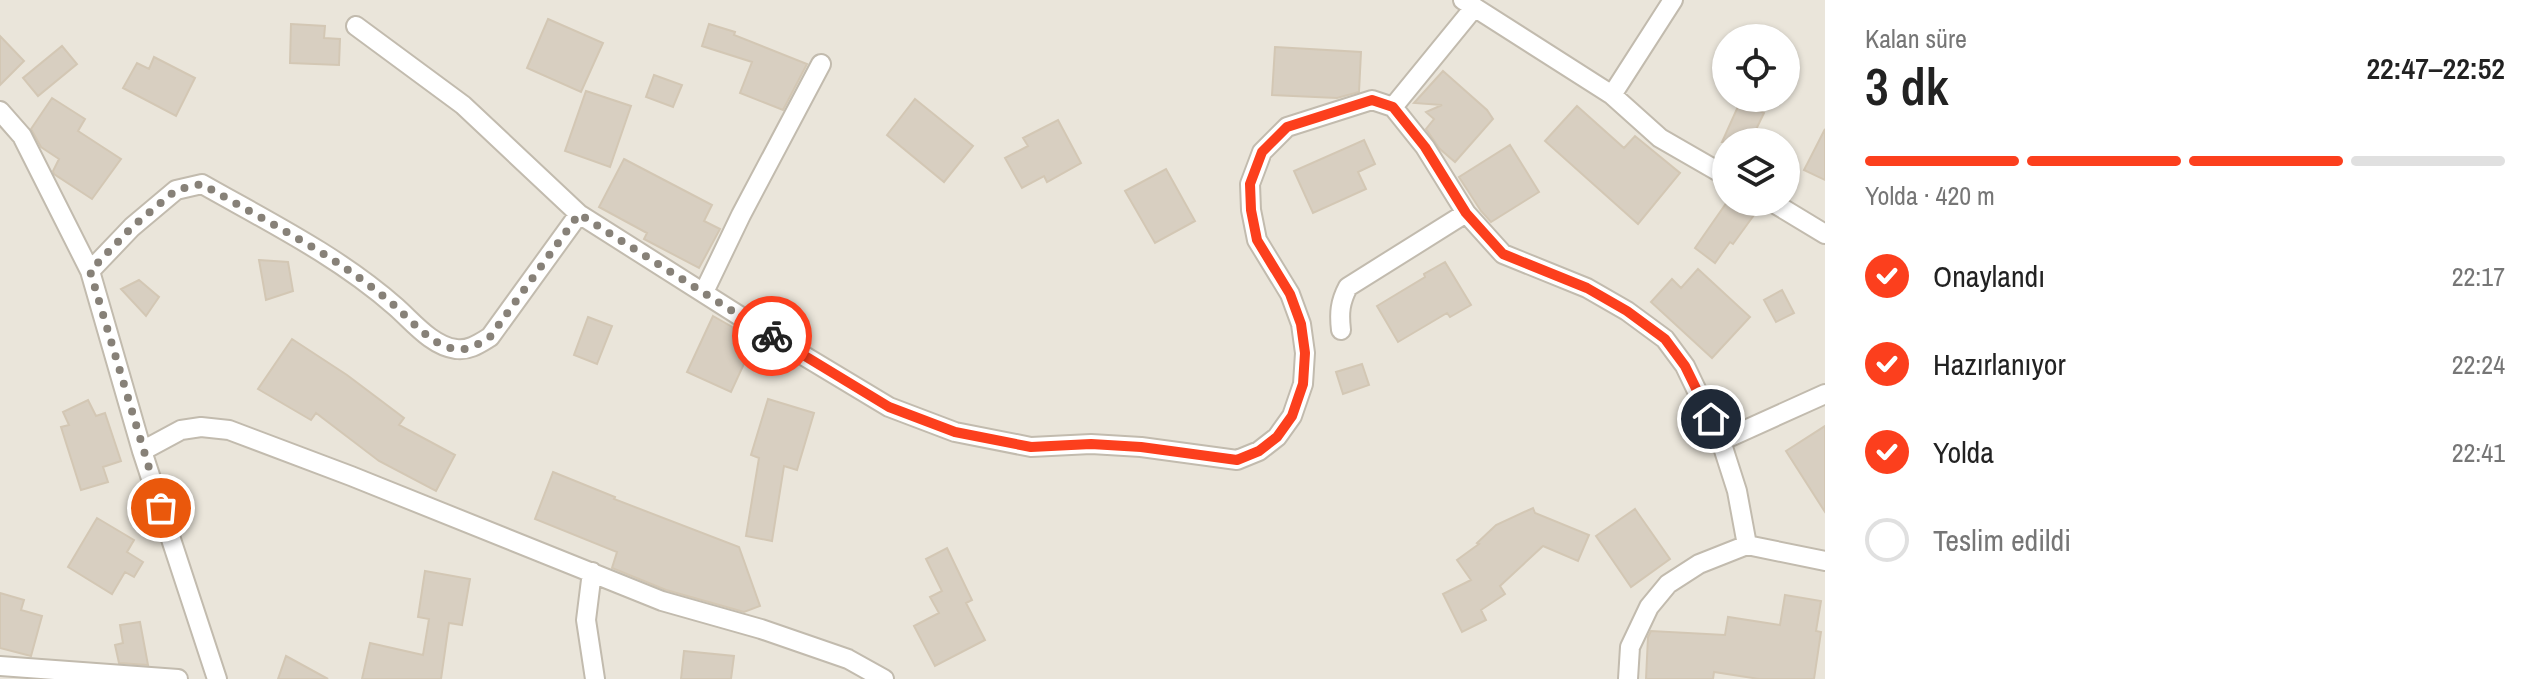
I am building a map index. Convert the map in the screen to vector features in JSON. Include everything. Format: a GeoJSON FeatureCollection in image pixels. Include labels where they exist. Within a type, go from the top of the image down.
{"type":"FeatureCollection","features":[{"type":"Feature","properties":{"kind":"street"},"geometry":{"type":"LineString","coordinates":[[1612,95],[1673,0]]}},
{"type":"Feature","properties":{"kind":"street"},"geometry":{"type":"LineString","coordinates":[[1393,107],[1468,4],[1612,95],[1660,138],[1712,168]]}},
{"type":"Feature","properties":{"kind":"street"},"geometry":{"type":"LineString","coordinates":[[356,26],[463,105],[579,214],[789,347],[889,407],[955,432],[1031,447],[1091,444],[1141,447],[1237,460],[1259,451],[1277,437],[1292,416],[1303,384],[1305,353],[1301,324],[1290,294],[1257,240],[1250,184],[1262,152],[1287,127],[1372,100],[1393,107],[1425,147],[1466,213],[1503,254],[1587,288],[1627,311],[1665,339],[1685,366],[1721,441],[1737,491],[1747,545]]}},
{"type":"Feature","properties":{"kind":"street"},"geometry":{"type":"LineString","coordinates":[[704,292],[821,64]]}},
{"type":"Feature","properties":{"kind":"street"},"geometry":{"type":"LineString","coordinates":[[0,111],[22,136],[90,271],[142,451],[217,679]]}},
{"type":"Feature","properties":{"kind":"street"},"geometry":{"type":"LineString","coordinates":[[90,271],[132,227],[176,190],[202,184],[309,243],[393,304],[435,342],[457,350],[473,347],[490,337],[579,214]]}},
{"type":"Feature","properties":{"kind":"street"},"geometry":{"type":"LineString","coordinates":[[1341,330],[1339,312],[1348,287],[1466,213]]}},
{"type":"Feature","properties":{"kind":"street"},"geometry":{"type":"LineString","coordinates":[[1795,216],[1825,234]]}},
{"type":"Feature","properties":{"kind":"street"},"geometry":{"type":"LineString","coordinates":[[1721,441],[1825,394]]}},
{"type":"Feature","properties":{"kind":"street"},"geometry":{"type":"LineString","coordinates":[[142,451],[181,430],[201,427],[229,430],[662,601],[761,629],[848,659],[884,679]]}},
{"type":"Feature","properties":{"kind":"street"},"geometry":{"type":"LineString","coordinates":[[1628,679],[1630,647],[1649,607],[1668,584],[1699,564],[1747,545],[1825,561]]}},
{"type":"Feature","properties":{"kind":"street"},"geometry":{"type":"LineString","coordinates":[[592,572],[586,620],[595,679]]}},
{"type":"Feature","properties":{"kind":"street"},"geometry":{"type":"LineString","coordinates":[[0,666],[178,679]]}},
{"type":"Feature","properties":{"kind":"shaded area"},"geometry":{"type":"Polygon","coordinates":[[[0,0],[1825,0],[1825,679],[0,679],[0,0]]]}},
{"type":"Feature","properties":{"kind":"building"},"geometry":{"type":"Polygon","coordinates":[[[548,19],[603,43],[581,92],[527,68],[548,19]]]}},
{"type":"Feature","properties":{"kind":"building"},"geometry":{"type":"Polygon","coordinates":[[[291,24],[325,26],[324,38],[340,39],[339,65],[290,63],[291,24]]]}},
{"type":"Feature","properties":{"kind":"building"},"geometry":{"type":"Polygon","coordinates":[[[709,24],[735,32],[734,35],[807,64],[783,110],[740,93],[752,62],[702,46],[709,24]]]}},
{"type":"Feature","properties":{"kind":"building"},"geometry":{"type":"Polygon","coordinates":[[[0,36],[24,61],[0,85],[0,36]]]}},
{"type":"Feature","properties":{"kind":"building"},"geometry":{"type":"Polygon","coordinates":[[[62,46],[77,64],[38,96],[23,78],[62,46]]]}},
{"type":"Feature","properties":{"kind":"building"},"geometry":{"type":"Polygon","coordinates":[[[1275,47],[1361,52],[1359,92],[1337,98],[1272,95],[1275,47]]]}},
{"type":"Feature","properties":{"kind":"building"},"geometry":{"type":"Polygon","coordinates":[[[154,57],[195,78],[176,116],[123,88],[137,63],[149,69],[154,57]]]}},
{"type":"Feature","properties":{"kind":"building"},"geometry":{"type":"Polygon","coordinates":[[[1443,71],[1493,119],[1455,162],[1440,149],[1426,129],[1434,119],[1426,112],[1442,105],[1414,103],[1443,71]]]}},
{"type":"Feature","properties":{"kind":"building"},"geometry":{"type":"Polygon","coordinates":[[[654,75],[682,85],[673,107],[646,97],[654,75]]]}},
{"type":"Feature","properties":{"kind":"building"},"geometry":{"type":"Polygon","coordinates":[[[586,91],[631,106],[610,167],[565,151],[586,91]]]}},
{"type":"Feature","properties":{"kind":"building"},"geometry":{"type":"Polygon","coordinates":[[[52,98],[85,119],[78,131],[121,159],[92,199],[54,174],[59,159],[41,147],[31,129],[52,98]]]}},
{"type":"Feature","properties":{"kind":"building"},"geometry":{"type":"Polygon","coordinates":[[[915,99],[973,146],[944,182],[887,135],[915,99]]]}},
{"type":"Feature","properties":{"kind":"building"},"geometry":{"type":"Polygon","coordinates":[[[1577,106],[1624,148],[1635,136],[1680,173],[1638,224],[1545,141],[1577,106]]]}},
{"type":"Feature","properties":{"kind":"building"},"geometry":{"type":"Polygon","coordinates":[[[1736,112],[1764,113],[1757,128],[1728,128],[1736,112]]]}},
{"type":"Feature","properties":{"kind":"building"},"geometry":{"type":"Polygon","coordinates":[[[1058,120],[1081,163],[1047,182],[1044,176],[1022,188],[1005,158],[1028,146],[1023,138],[1058,120]]]}},
{"type":"Feature","properties":{"kind":"building"},"geometry":{"type":"Polygon","coordinates":[[[1825,129],[1825,180],[1804,170],[1825,129]]]}},
{"type":"Feature","properties":{"kind":"building"},"geometry":{"type":"Polygon","coordinates":[[[1364,140],[1375,164],[1358,172],[1366,189],[1313,213],[1294,171],[1364,140]]]}},
{"type":"Feature","properties":{"kind":"building"},"geometry":{"type":"Polygon","coordinates":[[[1510,145],[1539,192],[1491,222],[1459,177],[1510,145]]]}},
{"type":"Feature","properties":{"kind":"building"},"geometry":{"type":"Polygon","coordinates":[[[624,159],[712,205],[704,221],[720,229],[699,268],[644,239],[647,233],[599,207],[624,159]]]}},
{"type":"Feature","properties":{"kind":"building"},"geometry":{"type":"Polygon","coordinates":[[[1166,169],[1195,221],[1155,243],[1125,191],[1166,169]]]}},
{"type":"Feature","properties":{"kind":"building"},"geometry":{"type":"Polygon","coordinates":[[[1717,216],[1753,216],[1715,263],[1695,248],[1717,216]]]}},
{"type":"Feature","properties":{"kind":"building"},"geometry":{"type":"Polygon","coordinates":[[[259,260],[288,262],[293,291],[266,300],[259,260]]]}},
{"type":"Feature","properties":{"kind":"building"},"geometry":{"type":"Polygon","coordinates":[[[1445,262],[1471,305],[1450,317],[1447,313],[1398,342],[1377,306],[1445,262]]]}},
{"type":"Feature","properties":{"kind":"building"},"geometry":{"type":"Polygon","coordinates":[[[1698,269],[1750,317],[1712,358],[1651,302],[1672,279],[1681,288],[1698,269]]]}},
{"type":"Feature","properties":{"kind":"building"},"geometry":{"type":"Polygon","coordinates":[[[139,280],[159,297],[146,316],[121,289],[139,280]]]}},
{"type":"Feature","properties":{"kind":"building"},"geometry":{"type":"Polygon","coordinates":[[[1782,290],[1794,313],[1776,322],[1764,300],[1782,290]]]}},
{"type":"Feature","properties":{"kind":"building"},"geometry":{"type":"Polygon","coordinates":[[[713,316],[755,340],[731,392],[687,372],[713,316]]]}},
{"type":"Feature","properties":{"kind":"building"},"geometry":{"type":"Polygon","coordinates":[[[588,317],[612,326],[597,364],[574,355],[588,317]]]}},
{"type":"Feature","properties":{"kind":"building"},"geometry":{"type":"Polygon","coordinates":[[[292,339],[404,418],[399,425],[455,455],[436,491],[379,461],[316,413],[311,420],[258,389],[292,339]]]}},
{"type":"Feature","properties":{"kind":"building"},"geometry":{"type":"Polygon","coordinates":[[[1362,364],[1369,385],[1343,394],[1336,372],[1362,364]]]}},
{"type":"Feature","properties":{"kind":"building"},"geometry":{"type":"Polygon","coordinates":[[[768,399],[814,413],[797,470],[784,466],[772,541],[746,536],[759,458],[751,455],[768,399]]]}},
{"type":"Feature","properties":{"kind":"building"},"geometry":{"type":"Polygon","coordinates":[[[88,400],[96,416],[105,413],[121,461],[103,467],[108,482],[81,490],[61,427],[69,425],[63,412],[88,400]]]}},
{"type":"Feature","properties":{"kind":"building"},"geometry":{"type":"Polygon","coordinates":[[[1825,426],[1825,512],[1786,451],[1825,426]]]}},
{"type":"Feature","properties":{"kind":"building"},"geometry":{"type":"Polygon","coordinates":[[[553,472],[739,547],[760,606],[744,612],[666,590],[612,568],[617,552],[535,519],[553,472]]]}},
{"type":"Feature","properties":{"kind":"building"},"geometry":{"type":"Polygon","coordinates":[[[1533,508],[1535,513],[1589,535],[1578,561],[1543,546],[1500,586],[1505,594],[1481,610],[1486,620],[1462,632],[1443,594],[1471,580],[1457,560],[1479,544],[1496,525],[1533,508]]]}},
{"type":"Feature","properties":{"kind":"building"},"geometry":{"type":"Polygon","coordinates":[[[1635,509],[1670,559],[1631,587],[1596,536],[1635,509]]]}},
{"type":"Feature","properties":{"kind":"building"},"geometry":{"type":"Polygon","coordinates":[[[97,518],[134,540],[127,552],[143,562],[134,577],[125,572],[112,594],[68,567],[97,518]]]}},
{"type":"Feature","properties":{"kind":"building"},"geometry":{"type":"Polygon","coordinates":[[[947,548],[972,600],[966,603],[985,640],[935,666],[914,626],[939,613],[930,597],[942,591],[926,559],[947,548]]]}},
{"type":"Feature","properties":{"kind":"building"},"geometry":{"type":"Polygon","coordinates":[[[425,571],[470,579],[462,625],[449,623],[441,679],[362,679],[370,643],[423,655],[429,619],[418,617],[425,571]]]}},
{"type":"Feature","properties":{"kind":"building"},"geometry":{"type":"Polygon","coordinates":[[[0,593],[24,600],[21,610],[42,616],[31,656],[0,648],[0,593]]]}},
{"type":"Feature","properties":{"kind":"building"},"geometry":{"type":"Polygon","coordinates":[[[1785,595],[1821,601],[1816,631],[1821,632],[1814,679],[1759,679],[1714,672],[1713,679],[1646,679],[1651,631],[1725,635],[1728,617],[1780,625],[1785,595]]]}},
{"type":"Feature","properties":{"kind":"building"},"geometry":{"type":"Polygon","coordinates":[[[140,622],[148,665],[119,663],[115,645],[123,643],[120,625],[140,622]]]}},
{"type":"Feature","properties":{"kind":"building"},"geometry":{"type":"Polygon","coordinates":[[[684,651],[734,656],[731,679],[681,679],[684,651]]]}},
{"type":"Feature","properties":{"kind":"building"},"geometry":{"type":"Polygon","coordinates":[[[286,656],[328,679],[278,679],[286,656]]]}},
{"type":"Feature","properties":{"kind":"way so far"},"geometry":{"type":"LineString","coordinates":[[161,508],[90,271],[132,227],[176,190],[202,184],[309,243],[393,304],[435,342],[457,350],[473,347],[490,337],[579,214],[772,336]]}},
{"type":"Feature","properties":{"kind":"route"},"geometry":{"type":"LineString","coordinates":[[772,336],[889,407],[955,432],[1031,447],[1091,444],[1141,447],[1237,460],[1259,451],[1277,437],[1292,416],[1303,384],[1305,353],[1301,324],[1290,294],[1257,240],[1250,184],[1262,152],[1287,127],[1372,100],[1393,107],[1425,147],[1466,213],[1503,254],[1587,288],[1627,311],[1665,339],[1685,366],[1711,419]]}}]}
